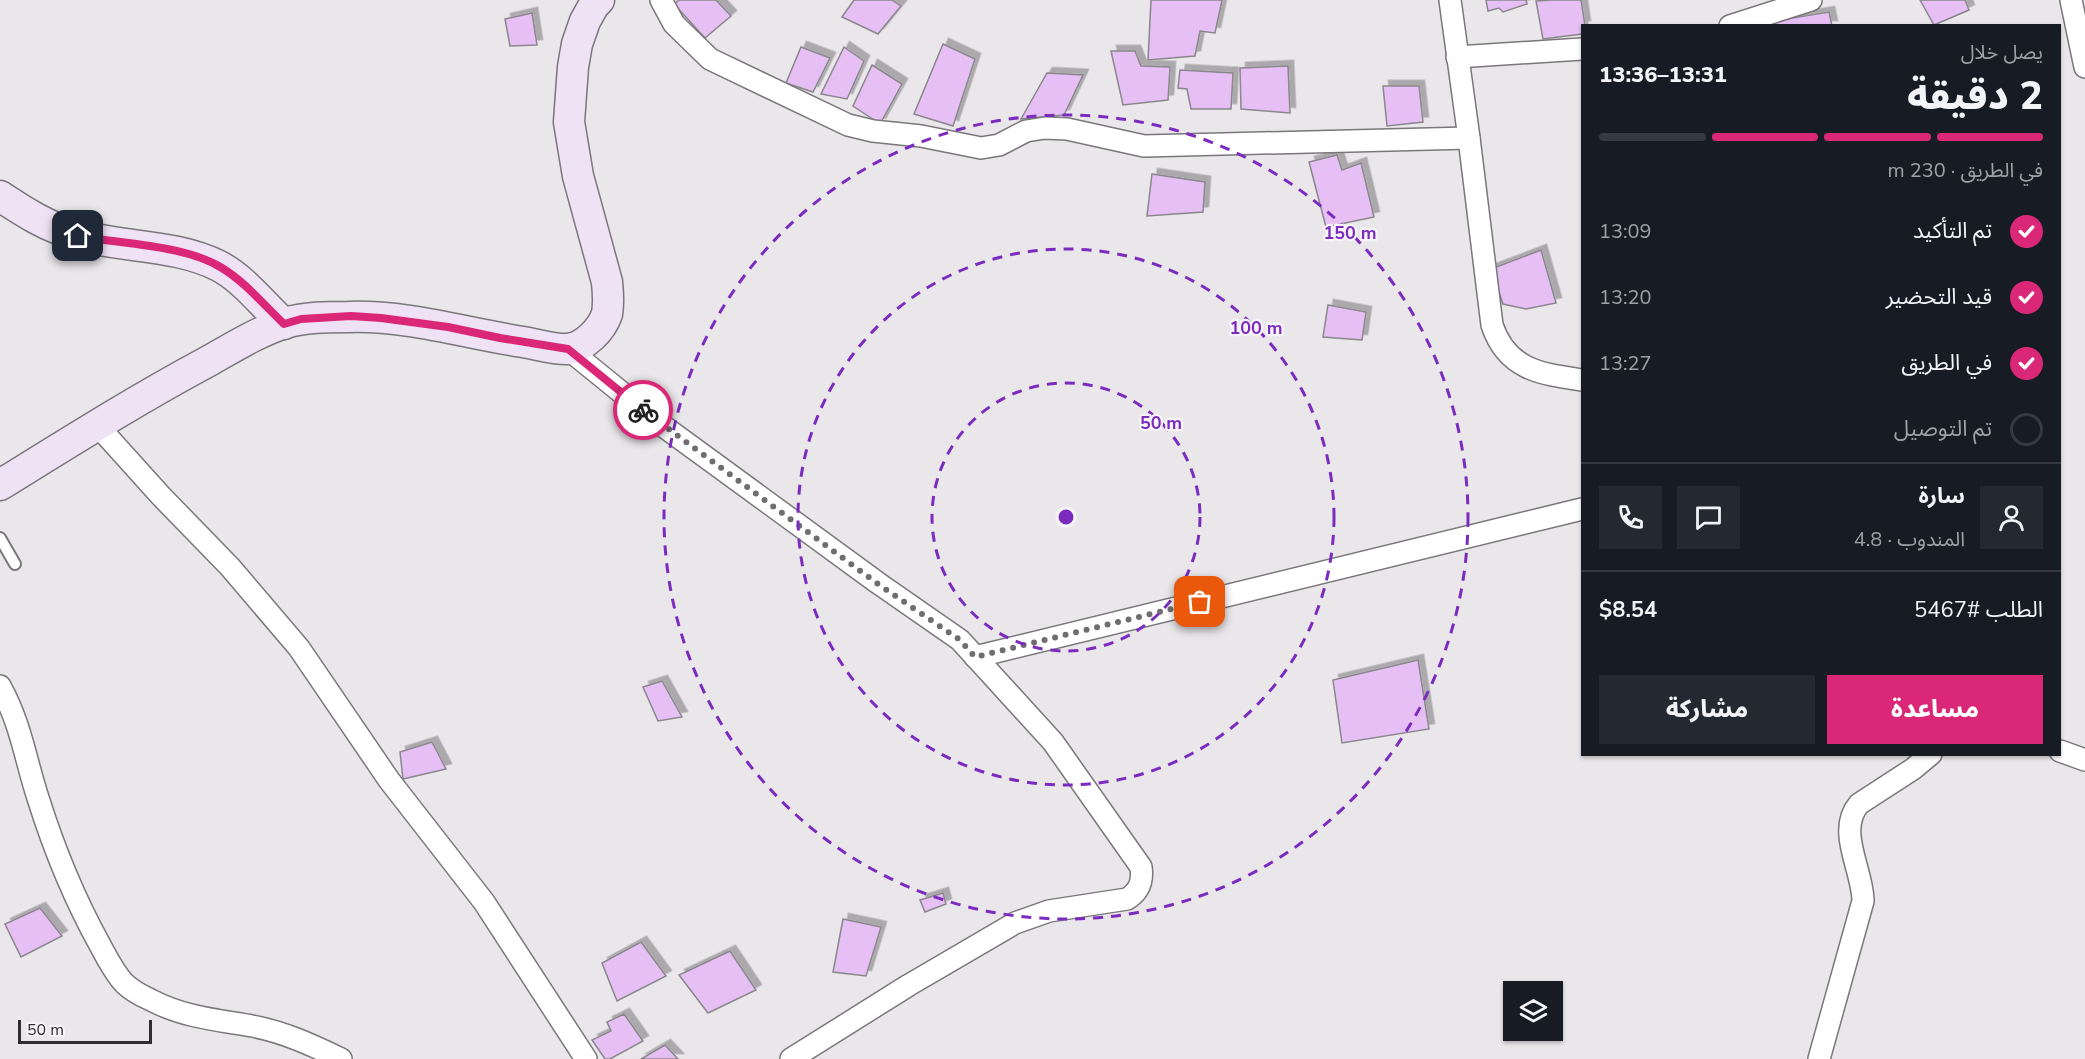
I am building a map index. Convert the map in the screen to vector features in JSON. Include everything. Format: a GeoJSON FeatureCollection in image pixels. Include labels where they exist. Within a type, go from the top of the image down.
{"type":"FeatureCollection","features":[{"type":"Feature","properties":{"kind":"street"},"geometry":{"type":"LineString","coordinates":[[568,349],[590,339],[599,328],[606,315],[609,297],[578,176],[569,122],[577,44],[585,21],[599,0]]}},
{"type":"Feature","properties":{"kind":"street"},"geometry":{"type":"LineString","coordinates":[[661,0],[674,24],[710,59],[848,125],[873,131],[921,136],[981,148],[999,145],[1026,131],[1045,128],[1067,129],[1144,146],[1470,138]]}},
{"type":"Feature","properties":{"kind":"street"},"geometry":{"type":"LineString","coordinates":[[1450,0],[1470,138],[1492,325],[1496,339],[1504,351],[1527,368],[1581,380]]}},
{"type":"Feature","properties":{"kind":"street"},"geometry":{"type":"LineString","coordinates":[[1736,24],[1811,0]]}},
{"type":"Feature","properties":{"kind":"street"},"geometry":{"type":"LineString","coordinates":[[2071,0],[2085,67]]}},
{"type":"Feature","properties":{"kind":"street"},"geometry":{"type":"LineString","coordinates":[[1457,57],[1581,49]]}},
{"type":"Feature","properties":{"kind":"street"},"geometry":{"type":"LineString","coordinates":[[0,196],[60,231],[98,240],[144,245],[182,253],[221,267],[239,280],[284,324]]}},
{"type":"Feature","properties":{"kind":"street"},"geometry":{"type":"LineString","coordinates":[[0,485],[190,371],[256,335],[301,319],[351,316],[390,319],[568,349],[659,423],[878,584],[960,640],[1053,742],[1138,862],[1142,875],[1141,885],[1127,899],[1049,911],[1015,923],[909,985],[791,1059]]}},
{"type":"Feature","properties":{"kind":"street"},"geometry":{"type":"LineString","coordinates":[[97,425],[161,496],[230,567],[299,648],[389,780],[484,902],[586,1059]]}},
{"type":"Feature","properties":{"kind":"street"},"geometry":{"type":"LineString","coordinates":[[975,657],[1581,509]]}},
{"type":"Feature","properties":{"kind":"street"},"geometry":{"type":"LineString","coordinates":[[0,686],[21,733],[37,797],[66,875],[113,969],[126,984],[150,1000],[175,1011],[204,1020],[251,1026],[281,1034],[304,1041],[341,1059]]}},
{"type":"Feature","properties":{"kind":"street"},"geometry":{"type":"LineString","coordinates":[[2061,751],[2085,760]]}},
{"type":"Feature","properties":{"kind":"street"},"geometry":{"type":"LineString","coordinates":[[1820,1059],[1863,901],[1862,884],[1849,828],[1853,812],[1859,804],[1913,769],[1928,756]]}},
{"type":"Feature","properties":{"kind":"lane"},"geometry":{"type":"LineString","coordinates":[[0,538],[15,564]]}},
{"type":"Feature","properties":{"kind":"building"},"geometry":{"type":"Polygon","coordinates":[[[679,0],[716,0],[731,16],[705,38],[674,4],[679,0]]]}},
{"type":"Feature","properties":{"kind":"building"},"geometry":{"type":"Polygon","coordinates":[[[854,0],[892,0],[901,6],[878,34],[842,17],[854,0]]]}},
{"type":"Feature","properties":{"kind":"building"},"geometry":{"type":"Polygon","coordinates":[[[1151,0],[1222,0],[1215,33],[1200,31],[1195,56],[1148,60],[1151,0]]]}},
{"type":"Feature","properties":{"kind":"building"},"geometry":{"type":"Polygon","coordinates":[[[1486,0],[1526,0],[1527,4],[1503,12],[1499,8],[1488,11],[1486,0]]]}},
{"type":"Feature","properties":{"kind":"building"},"geometry":{"type":"Polygon","coordinates":[[[1581,0],[1585,24],[1581,24],[1581,34],[1543,39],[1536,1],[1581,0]]]}},
{"type":"Feature","properties":{"kind":"building"},"geometry":{"type":"Polygon","coordinates":[[[1920,0],[1965,0],[1969,10],[1933,24],[1920,0]]]}},
{"type":"Feature","properties":{"kind":"building"},"geometry":{"type":"Polygon","coordinates":[[[1829,12],[1832,24],[1775,24],[1774,21],[1829,12]]]}},
{"type":"Feature","properties":{"kind":"building"},"geometry":{"type":"Polygon","coordinates":[[[532,13],[537,45],[510,46],[505,19],[532,13]]]}},
{"type":"Feature","properties":{"kind":"building"},"geometry":{"type":"Polygon","coordinates":[[[943,44],[975,59],[953,126],[914,114],[943,44]]]}},
{"type":"Feature","properties":{"kind":"building"},"geometry":{"type":"Polygon","coordinates":[[[801,47],[830,58],[813,92],[786,83],[801,47]]]}},
{"type":"Feature","properties":{"kind":"building"},"geometry":{"type":"Polygon","coordinates":[[[844,47],[864,61],[847,99],[821,94],[844,47]]]}},
{"type":"Feature","properties":{"kind":"building"},"geometry":{"type":"Polygon","coordinates":[[[1111,51],[1135,51],[1141,66],[1170,67],[1168,100],[1123,105],[1111,51]]]}},
{"type":"Feature","properties":{"kind":"building"},"geometry":{"type":"Polygon","coordinates":[[[872,65],[902,84],[880,124],[853,106],[872,65]]]}},
{"type":"Feature","properties":{"kind":"building"},"geometry":{"type":"Polygon","coordinates":[[[1288,66],[1290,113],[1241,109],[1240,68],[1288,66]]]}},
{"type":"Feature","properties":{"kind":"building"},"geometry":{"type":"Polygon","coordinates":[[[1180,70],[1233,73],[1231,109],[1191,109],[1187,89],[1178,88],[1180,70]]]}},
{"type":"Feature","properties":{"kind":"building"},"geometry":{"type":"Polygon","coordinates":[[[1047,73],[1083,75],[1064,115],[1021,119],[1047,73]]]}},
{"type":"Feature","properties":{"kind":"building"},"geometry":{"type":"Polygon","coordinates":[[[1383,86],[1419,86],[1423,122],[1387,126],[1383,86]]]}},
{"type":"Feature","properties":{"kind":"building"},"geometry":{"type":"Polygon","coordinates":[[[1337,155],[1342,170],[1361,163],[1374,217],[1326,227],[1309,162],[1337,155]]]}},
{"type":"Feature","properties":{"kind":"building"},"geometry":{"type":"Polygon","coordinates":[[[1152,174],[1205,182],[1203,212],[1147,216],[1152,174]]]}},
{"type":"Feature","properties":{"kind":"building"},"geometry":{"type":"Polygon","coordinates":[[[1541,250],[1556,303],[1526,309],[1503,304],[1491,269],[1541,250]]]}},
{"type":"Feature","properties":{"kind":"building"},"geometry":{"type":"Polygon","coordinates":[[[1328,305],[1366,312],[1362,340],[1323,337],[1328,305]]]}},
{"type":"Feature","properties":{"kind":"building"},"geometry":{"type":"Polygon","coordinates":[[[1418,660],[1429,729],[1342,743],[1333,680],[1418,660]]]}},
{"type":"Feature","properties":{"kind":"building"},"geometry":{"type":"Polygon","coordinates":[[[662,681],[682,717],[658,721],[643,687],[662,681]]]}},
{"type":"Feature","properties":{"kind":"building"},"geometry":{"type":"Polygon","coordinates":[[[432,742],[446,769],[403,779],[400,752],[432,742]]]}},
{"type":"Feature","properties":{"kind":"building"},"geometry":{"type":"Polygon","coordinates":[[[943,893],[946,904],[925,912],[920,900],[943,893]]]}},
{"type":"Feature","properties":{"kind":"building"},"geometry":{"type":"Polygon","coordinates":[[[40,908],[62,936],[21,957],[5,924],[40,908]]]}},
{"type":"Feature","properties":{"kind":"building"},"geometry":{"type":"Polygon","coordinates":[[[843,919],[881,927],[866,976],[833,972],[843,919]]]}},
{"type":"Feature","properties":{"kind":"building"},"geometry":{"type":"Polygon","coordinates":[[[641,942],[666,976],[617,1001],[602,963],[641,942]]]}},
{"type":"Feature","properties":{"kind":"building"},"geometry":{"type":"Polygon","coordinates":[[[730,951],[756,990],[708,1013],[679,975],[730,951]]]}},
{"type":"Feature","properties":{"kind":"building"},"geometry":{"type":"Polygon","coordinates":[[[624,1014],[643,1041],[610,1059],[605,1059],[592,1040],[611,1031],[607,1022],[624,1014]]]}},
{"type":"Feature","properties":{"kind":"building"},"geometry":{"type":"Polygon","coordinates":[[[665,1045],[678,1059],[641,1059],[665,1045]]]}},
{"type":"Feature","properties":{"kind":"way so far"},"geometry":{"type":"LineString","coordinates":[[643,410],[878,584],[960,640],[975,657],[1200,602]]}},
{"type":"Feature","properties":{"kind":"route"},"geometry":{"type":"LineString","coordinates":[[78,236],[182,253],[221,267],[239,280],[284,324],[301,319],[351,316],[381,318],[448,327],[568,349],[643,410]]}}]}
